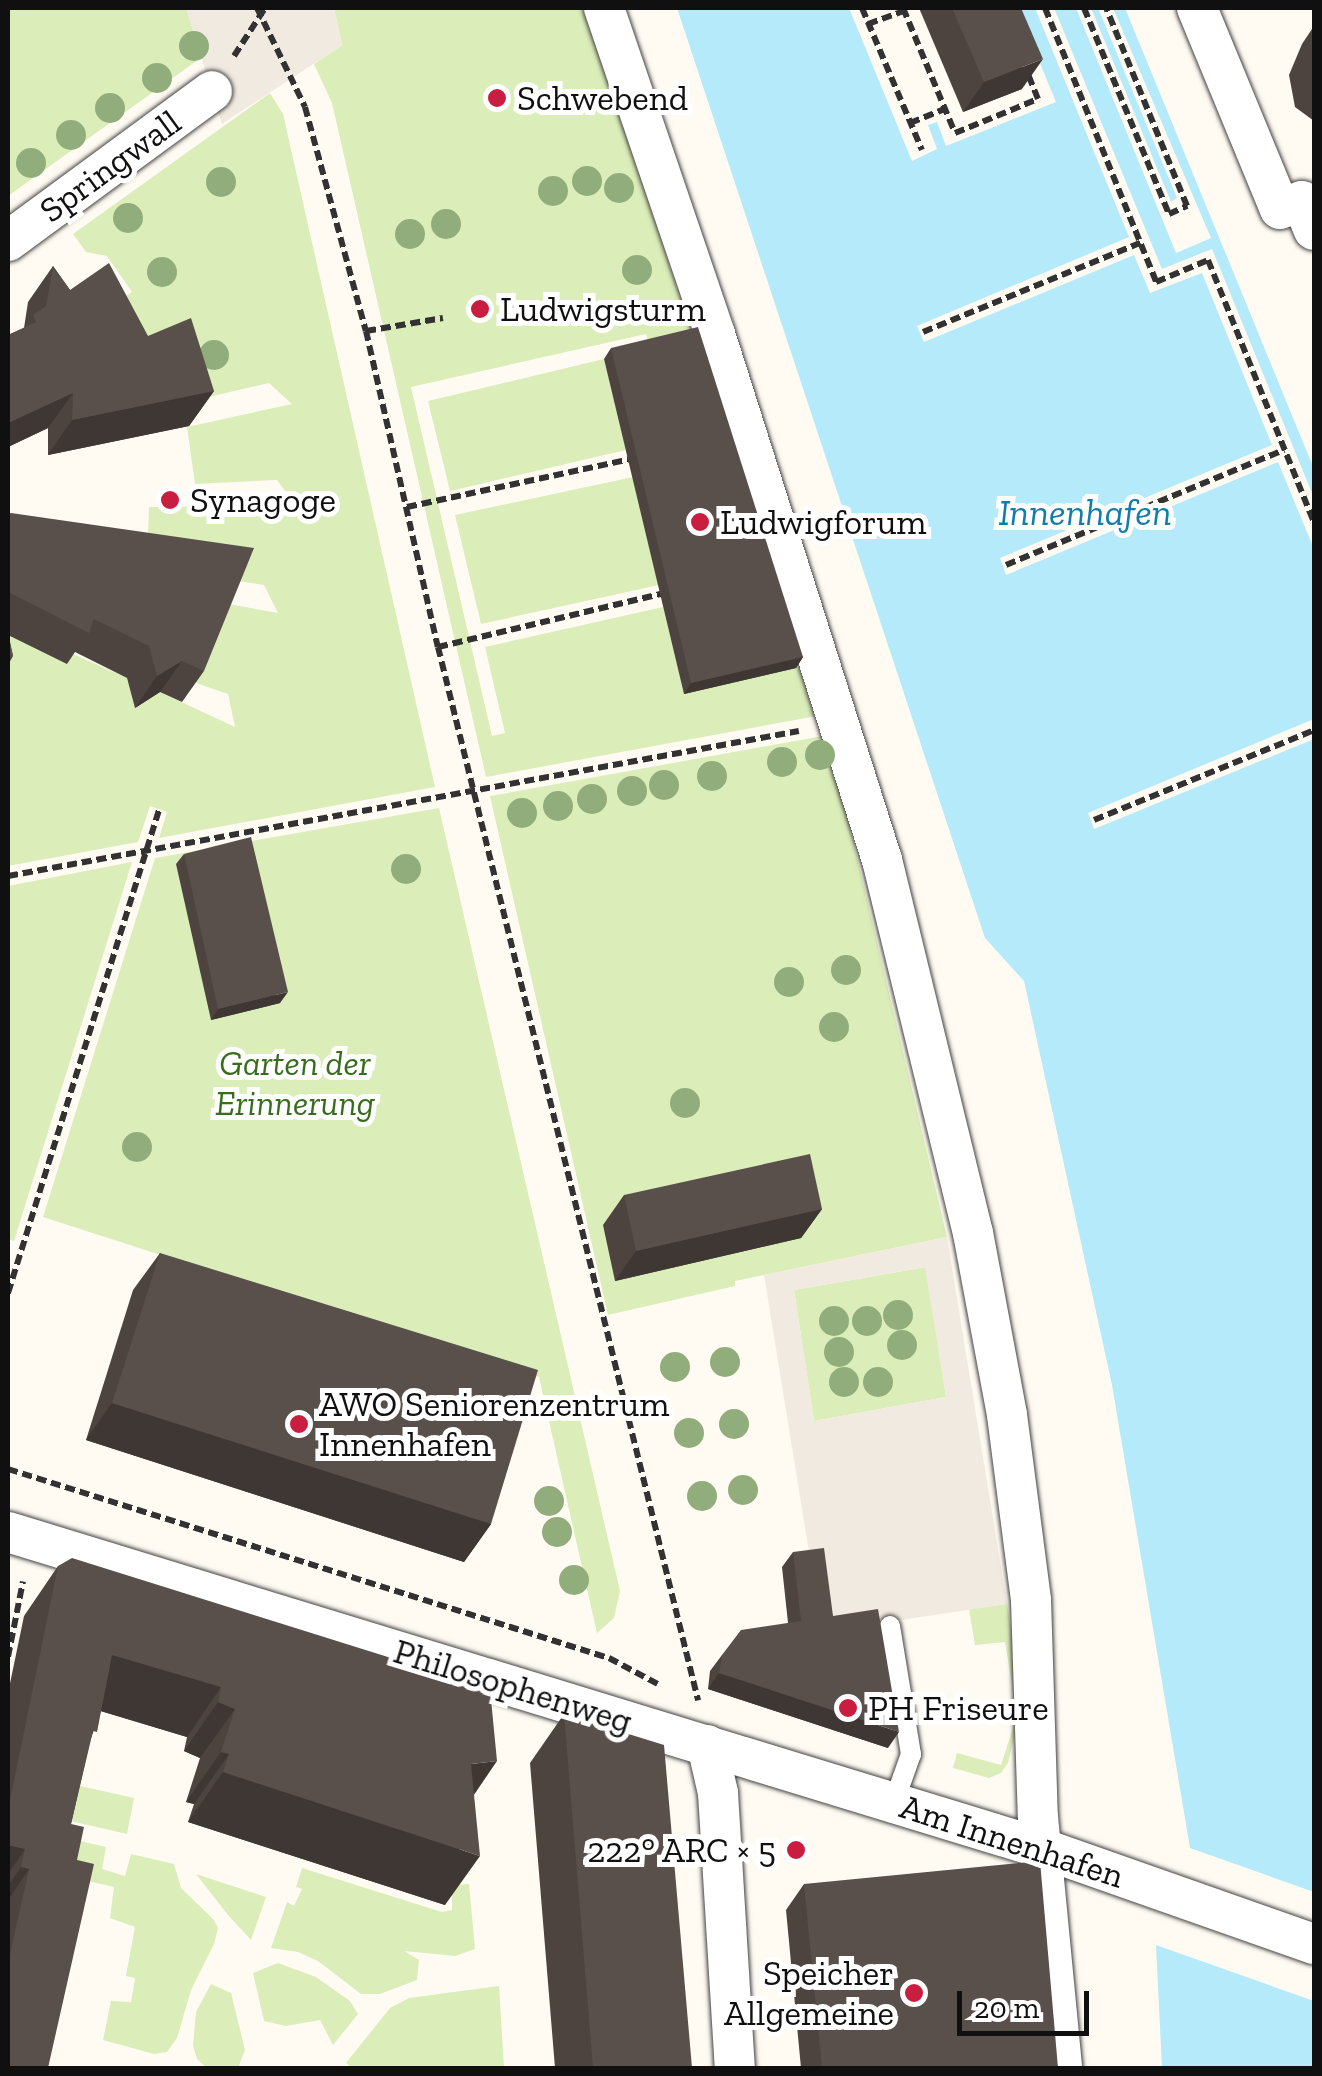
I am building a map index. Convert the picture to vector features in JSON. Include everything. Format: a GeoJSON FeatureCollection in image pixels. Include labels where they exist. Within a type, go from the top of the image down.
{"type":"FeatureCollection","features":[{"type":"Feature","properties":{"kind":"street"},"geometry":{"type":"LineString","coordinates":[[604,8],[840,723],[930,1044],[973,1232],[1003,1396],[1031,1600],[1052,1852],[1062,2068]]}},
{"type":"Feature","properties":{"kind":"street"},"geometry":{"type":"LineString","coordinates":[[1198,8],[1280,209],[1302,201],[1314,230]]}},
{"type":"Feature","properties":{"kind":"street","name":"Springwall"},"geometry":{"type":"LineString","coordinates":[[8,241],[212,91]]}},
{"type":"Feature","properties":{"kind":"street","name":"Philosophenweg"},"geometry":{"type":"LineString","coordinates":[[8,1532],[707,1745]]}},
{"type":"Feature","properties":{"kind":"street"},"geometry":{"type":"LineString","coordinates":[[707,1745],[718,1793],[736,2068]]}},
{"type":"Feature","properties":{"kind":"street","name":"Am Innenhafen"},"geometry":{"type":"LineString","coordinates":[[707,1745],[1052,1852],[1314,1944]]}},
{"type":"Feature","properties":{"kind":"lane"},"geometry":{"type":"LineString","coordinates":[[890,1626],[911,1754],[894,1802]]}},
{"type":"Feature","properties":{"kind":"path"},"geometry":{"type":"LineString","coordinates":[[862,8],[922,150]]}},
{"type":"Feature","properties":{"kind":"path"},"geometry":{"type":"LineString","coordinates":[[1045,8],[1156,282],[1208,260],[1314,523]]}},
{"type":"Feature","properties":{"kind":"path"},"geometry":{"type":"LineString","coordinates":[[1084,8],[1169,214],[1187,206],[1106,8]]}},
{"type":"Feature","properties":{"kind":"path"},"geometry":{"type":"LineString","coordinates":[[212,91],[261,9]]}},
{"type":"Feature","properties":{"kind":"path"},"geometry":{"type":"LineString","coordinates":[[261,9],[305,106],[366,331],[472,790],[699,1703],[688,1700]]}},
{"type":"Feature","properties":{"kind":"path"},"geometry":{"type":"LineString","coordinates":[[868,24],[904,9],[954,133],[1038,99],[1024,62]]}},
{"type":"Feature","properties":{"kind":"path"},"geometry":{"type":"LineString","coordinates":[[910,122],[944,108]]}},
{"type":"Feature","properties":{"kind":"path"},"geometry":{"type":"LineString","coordinates":[[923,332],[1140,243]]}},
{"type":"Feature","properties":{"kind":"path"},"geometry":{"type":"LineString","coordinates":[[366,331],[443,318]]}},
{"type":"Feature","properties":{"kind":"path"},"geometry":{"type":"LineString","coordinates":[[1006,565],[1284,450]]}},
{"type":"Feature","properties":{"kind":"path"},"geometry":{"type":"LineString","coordinates":[[407,508],[654,454]]}},
{"type":"Feature","properties":{"kind":"path"},"geometry":{"type":"LineString","coordinates":[[438,647],[678,590]]}},
{"type":"Feature","properties":{"kind":"path"},"geometry":{"type":"LineString","coordinates":[[8,876],[840,723]]}},
{"type":"Feature","properties":{"kind":"path"},"geometry":{"type":"LineString","coordinates":[[1094,820],[1314,730]]}},
{"type":"Feature","properties":{"kind":"path"},"geometry":{"type":"LineString","coordinates":[[8,1293],[159,810]]}},
{"type":"Feature","properties":{"kind":"path"},"geometry":{"type":"LineString","coordinates":[[8,1469],[609,1658],[672,1692]]}},
{"type":"Feature","properties":{"kind":"path"},"geometry":{"type":"LineString","coordinates":[[8,1657],[23,1580]]}},
{"type":"Feature","properties":{"kind":"green space"},"geometry":{"type":"Polygon","coordinates":[[[8,8],[186,8],[202,57],[8,196],[8,8]]]}},
{"type":"Feature","properties":{"kind":"green space"},"geometry":{"type":"Polygon","coordinates":[[[334,8],[590,8],[700,338],[650,347],[646,334],[411,387],[492,736],[505,733],[485,647],[663,607],[684,693],[803,666],[822,715],[486,777],[332,103],[314,64],[342,45],[334,8]]]}},
{"type":"Feature","properties":{"kind":"green space"},"geometry":{"type":"Polygon","coordinates":[[[270,93],[283,114],[435,787],[159,838],[167,812],[150,806],[138,842],[8,866],[8,625],[127,678],[135,707],[160,692],[235,727],[228,694],[184,679],[184,596],[278,613],[264,585],[147,567],[149,507],[296,506],[277,480],[195,484],[187,427],[292,404],[269,383],[182,403],[94,316],[132,292],[107,256],[86,252],[73,234],[270,93]]]}},
{"type":"Feature","properties":{"kind":"green space"},"geometry":{"type":"Polygon","coordinates":[[[604,359],[626,450],[450,491],[428,401],[604,359]]]}},
{"type":"Feature","properties":{"kind":"green space"},"geometry":{"type":"Polygon","coordinates":[[[633,477],[659,585],[481,624],[455,515],[633,477]]]}},
{"type":"Feature","properties":{"kind":"green space"},"geometry":{"type":"Polygon","coordinates":[[[828,735],[947,1237],[735,1281],[735,1286],[608,1315],[490,796],[828,735]]]}},
{"type":"Feature","properties":{"kind":"green space","name":"Garten der Erinnerung"},"geometry":{"type":"Polygon","coordinates":[[[439,808],[620,1591],[614,1618],[597,1633],[539,1377],[43,1217],[155,858],[439,808]]]}},
{"type":"Feature","properties":{"kind":"green space"},"geometry":{"type":"Polygon","coordinates":[[[132,862],[14,1241],[8,1239],[8,886],[132,862]]]}},
{"type":"Feature","properties":{"kind":"green space"},"geometry":{"type":"Polygon","coordinates":[[[926,1267],[946,1397],[814,1421],[794,1290],[926,1267]]]}},
{"type":"Feature","properties":{"kind":"green space"},"geometry":{"type":"Polygon","coordinates":[[[1007,1604],[1023,1701],[1008,1763],[1001,1773],[989,1778],[953,1768],[957,1753],[1001,1765],[1015,1722],[987,1712],[1016,1707],[1005,1642],[975,1645],[969,1609],[1007,1604]]]}},
{"type":"Feature","properties":{"kind":"green space"},"geometry":{"type":"Polygon","coordinates":[[[62,1782],[134,1798],[127,1834],[53,1817],[62,1782]]]}},
{"type":"Feature","properties":{"kind":"green space"},"geometry":{"type":"Polygon","coordinates":[[[50,1834],[106,1847],[102,1869],[125,1876],[131,1854],[174,1864],[181,1888],[214,1920],[218,1928],[214,1944],[191,1990],[177,2038],[167,2052],[154,2054],[103,2040],[111,2001],[131,2002],[135,1978],[126,1976],[135,1927],[110,1918],[114,1887],[49,1872],[50,1834]]]}},
{"type":"Feature","properties":{"kind":"green space"},"geometry":{"type":"Polygon","coordinates":[[[302,1868],[442,1912],[452,1910],[452,1885],[469,1884],[475,1949],[455,1956],[404,1951],[419,1960],[417,1980],[380,1994],[361,1994],[318,1961],[298,1952],[271,1948],[287,1902],[294,1906],[302,1889],[296,1887],[302,1868]]]}},
{"type":"Feature","properties":{"kind":"green space"},"geometry":{"type":"Polygon","coordinates":[[[196,1874],[266,1897],[251,1940],[228,1915],[196,1874]]]}},
{"type":"Feature","properties":{"kind":"green space"},"geometry":{"type":"Polygon","coordinates":[[[278,1963],[316,1977],[350,2001],[358,2014],[333,2045],[320,2020],[286,2026],[264,2021],[253,1973],[278,1963]]]}},
{"type":"Feature","properties":{"kind":"green space"},"geometry":{"type":"Polygon","coordinates":[[[211,1984],[231,1993],[245,2050],[238,2068],[207,2068],[197,2059],[193,2046],[196,2012],[211,1984]]]}},
{"type":"Feature","properties":{"kind":"green space"},"geometry":{"type":"Polygon","coordinates":[[[499,1986],[504,2068],[353,2068],[346,2063],[390,2008],[409,1998],[499,1986]]]}},
{"type":"Feature","properties":{"kind":"shaded area"},"geometry":{"type":"Polygon","coordinates":[[[186,8],[334,8],[342,45],[222,124],[186,8]]]}},
{"type":"Feature","properties":{"kind":"shaded area"},"geometry":{"type":"Polygon","coordinates":[[[947,1237],[1007,1604],[822,1632],[764,1275],[947,1237]],[[925,1267],[794,1290],[814,1421],[946,1397],[925,1267]]]}},
{"type":"Feature","properties":{"kind":"water","name":"Innenhafen"},"geometry":{"type":"Polygon","coordinates":[[[677,8],[1125,8],[1314,469],[1314,1892],[1190,1848],[1112,1385],[1024,981],[985,938],[677,8]]]}},
{"type":"Feature","properties":{"kind":"water"},"geometry":{"type":"Polygon","coordinates":[[[1156,1945],[1314,2001],[1314,2068],[1162,2068],[1156,1945]]]}},
{"type":"Feature","properties":{"kind":"pier"},"geometry":{"type":"Polygon","coordinates":[[[849,8],[1017,8],[1056,102],[946,146],[937,122],[928,125],[937,149],[912,161],[849,8]]]}},
{"type":"Feature","properties":{"kind":"pier"},"geometry":{"type":"Polygon","coordinates":[[[1035,8],[1054,8],[1162,269],[1212,249],[1314,498],[1314,549],[1278,462],[1006,575],[1000,558],[1272,445],[1202,273],[1150,293],[1134,255],[924,342],[917,326],[1129,237],[1035,8]]]}},
{"type":"Feature","properties":{"kind":"pier"},"geometry":{"type":"Polygon","coordinates":[[[1076,8],[1091,8],[1171,202],[1177,198],[1098,8],[1113,8],[1211,238],[1176,253],[1076,8]]]}},
{"type":"Feature","properties":{"kind":"pier"},"geometry":{"type":"Polygon","coordinates":[[[1314,719],[1314,739],[1094,829],[1088,813],[1314,719]]]}},
{"type":"Feature","properties":{"kind":"building"},"geometry":{"type":"Polygon","coordinates":[[[952,8],[1021,8],[1043,59],[984,82],[952,8]]]}},
{"type":"Feature","properties":{"kind":"building"},"geometry":{"type":"Polygon","coordinates":[[[109,263],[148,336],[191,318],[214,391],[72,420],[73,393],[8,423],[8,335],[36,322],[33,315],[46,306],[53,266],[70,290],[109,263]]]}},
{"type":"Feature","properties":{"kind":"building","name":"Ludwigforum"},"geometry":{"type":"Polygon","coordinates":[[[698,327],[803,657],[691,683],[611,348],[698,327]]]}},
{"type":"Feature","properties":{"kind":"building"},"geometry":{"type":"Polygon","coordinates":[[[11,513],[254,548],[204,671],[182,661],[157,676],[149,646],[94,619],[89,633],[8,592],[11,513]]]}},
{"type":"Feature","properties":{"kind":"building"},"geometry":{"type":"Polygon","coordinates":[[[8,632],[13,656],[8,658],[8,632]]]}},
{"type":"Feature","properties":{"kind":"building"},"geometry":{"type":"Polygon","coordinates":[[[251,837],[288,992],[218,1009],[184,854],[251,837]]]}},
{"type":"Feature","properties":{"kind":"building"},"geometry":{"type":"Polygon","coordinates":[[[810,1154],[822,1209],[636,1251],[624,1195],[810,1154]]]}},
{"type":"Feature","properties":{"kind":"building","name":"AWO Seniorenzentrum Innenhafen"},"geometry":{"type":"Polygon","coordinates":[[[160,1253],[538,1370],[491,1524],[112,1403],[160,1253]]]}},
{"type":"Feature","properties":{"kind":"building"},"geometry":{"type":"Polygon","coordinates":[[[824,1548],[833,1616],[878,1609],[899,1732],[719,1673],[722,1655],[741,1630],[801,1621],[793,1552],[824,1548]]]}},
{"type":"Feature","properties":{"kind":"building"},"geometry":{"type":"Polygon","coordinates":[[[72,1558],[490,1689],[497,1761],[471,1764],[480,1856],[223,1772],[229,1754],[221,1752],[235,1709],[218,1702],[221,1687],[112,1655],[97,1732],[93,1731],[71,1824],[84,1827],[77,1860],[94,1864],[48,2068],[8,2068],[8,1964],[29,1869],[21,1867],[25,1849],[8,1845],[8,1810],[58,1566],[72,1558]]]}},
{"type":"Feature","properties":{"kind":"building"},"geometry":{"type":"Polygon","coordinates":[[[564,1714],[664,1745],[692,2068],[593,2068],[564,1714]]]}},
{"type":"Feature","properties":{"kind":"building","name":"Speicher Allgemeine"},"geometry":{"type":"Polygon","coordinates":[[[1040,1861],[1058,2068],[822,2068],[804,1884],[1040,1861]]]}},
{"type":"Feature","properties":{"kind":"place","name":"Schwebend"},"geometry":{"type":"Point","coordinates":[497,98]}},
{"type":"Feature","properties":{"kind":"place","name":"Ludwigsturm"},"geometry":{"type":"Point","coordinates":[480,309]}},
{"type":"Feature","properties":{"kind":"place","name":"Synagoge"},"geometry":{"type":"Point","coordinates":[170,500]}},
{"type":"Feature","properties":{"kind":"place","name":"Ludwigforum"},"geometry":{"type":"Point","coordinates":[700,522]}},
{"type":"Feature","properties":{"kind":"place","name":"AWO Seniorenzentrum Innenhafen"},"geometry":{"type":"Point","coordinates":[299,1424]}},
{"type":"Feature","properties":{"kind":"place","name":"PH Friseure"},"geometry":{"type":"Point","coordinates":[848,1708]}},
{"type":"Feature","properties":{"kind":"place","name":"222° ARC × 5"},"geometry":{"type":"Point","coordinates":[796,1850]}},
{"type":"Feature","properties":{"kind":"place","name":"Speicher Allgemeine"},"geometry":{"type":"Point","coordinates":[914,1993]}}]}
